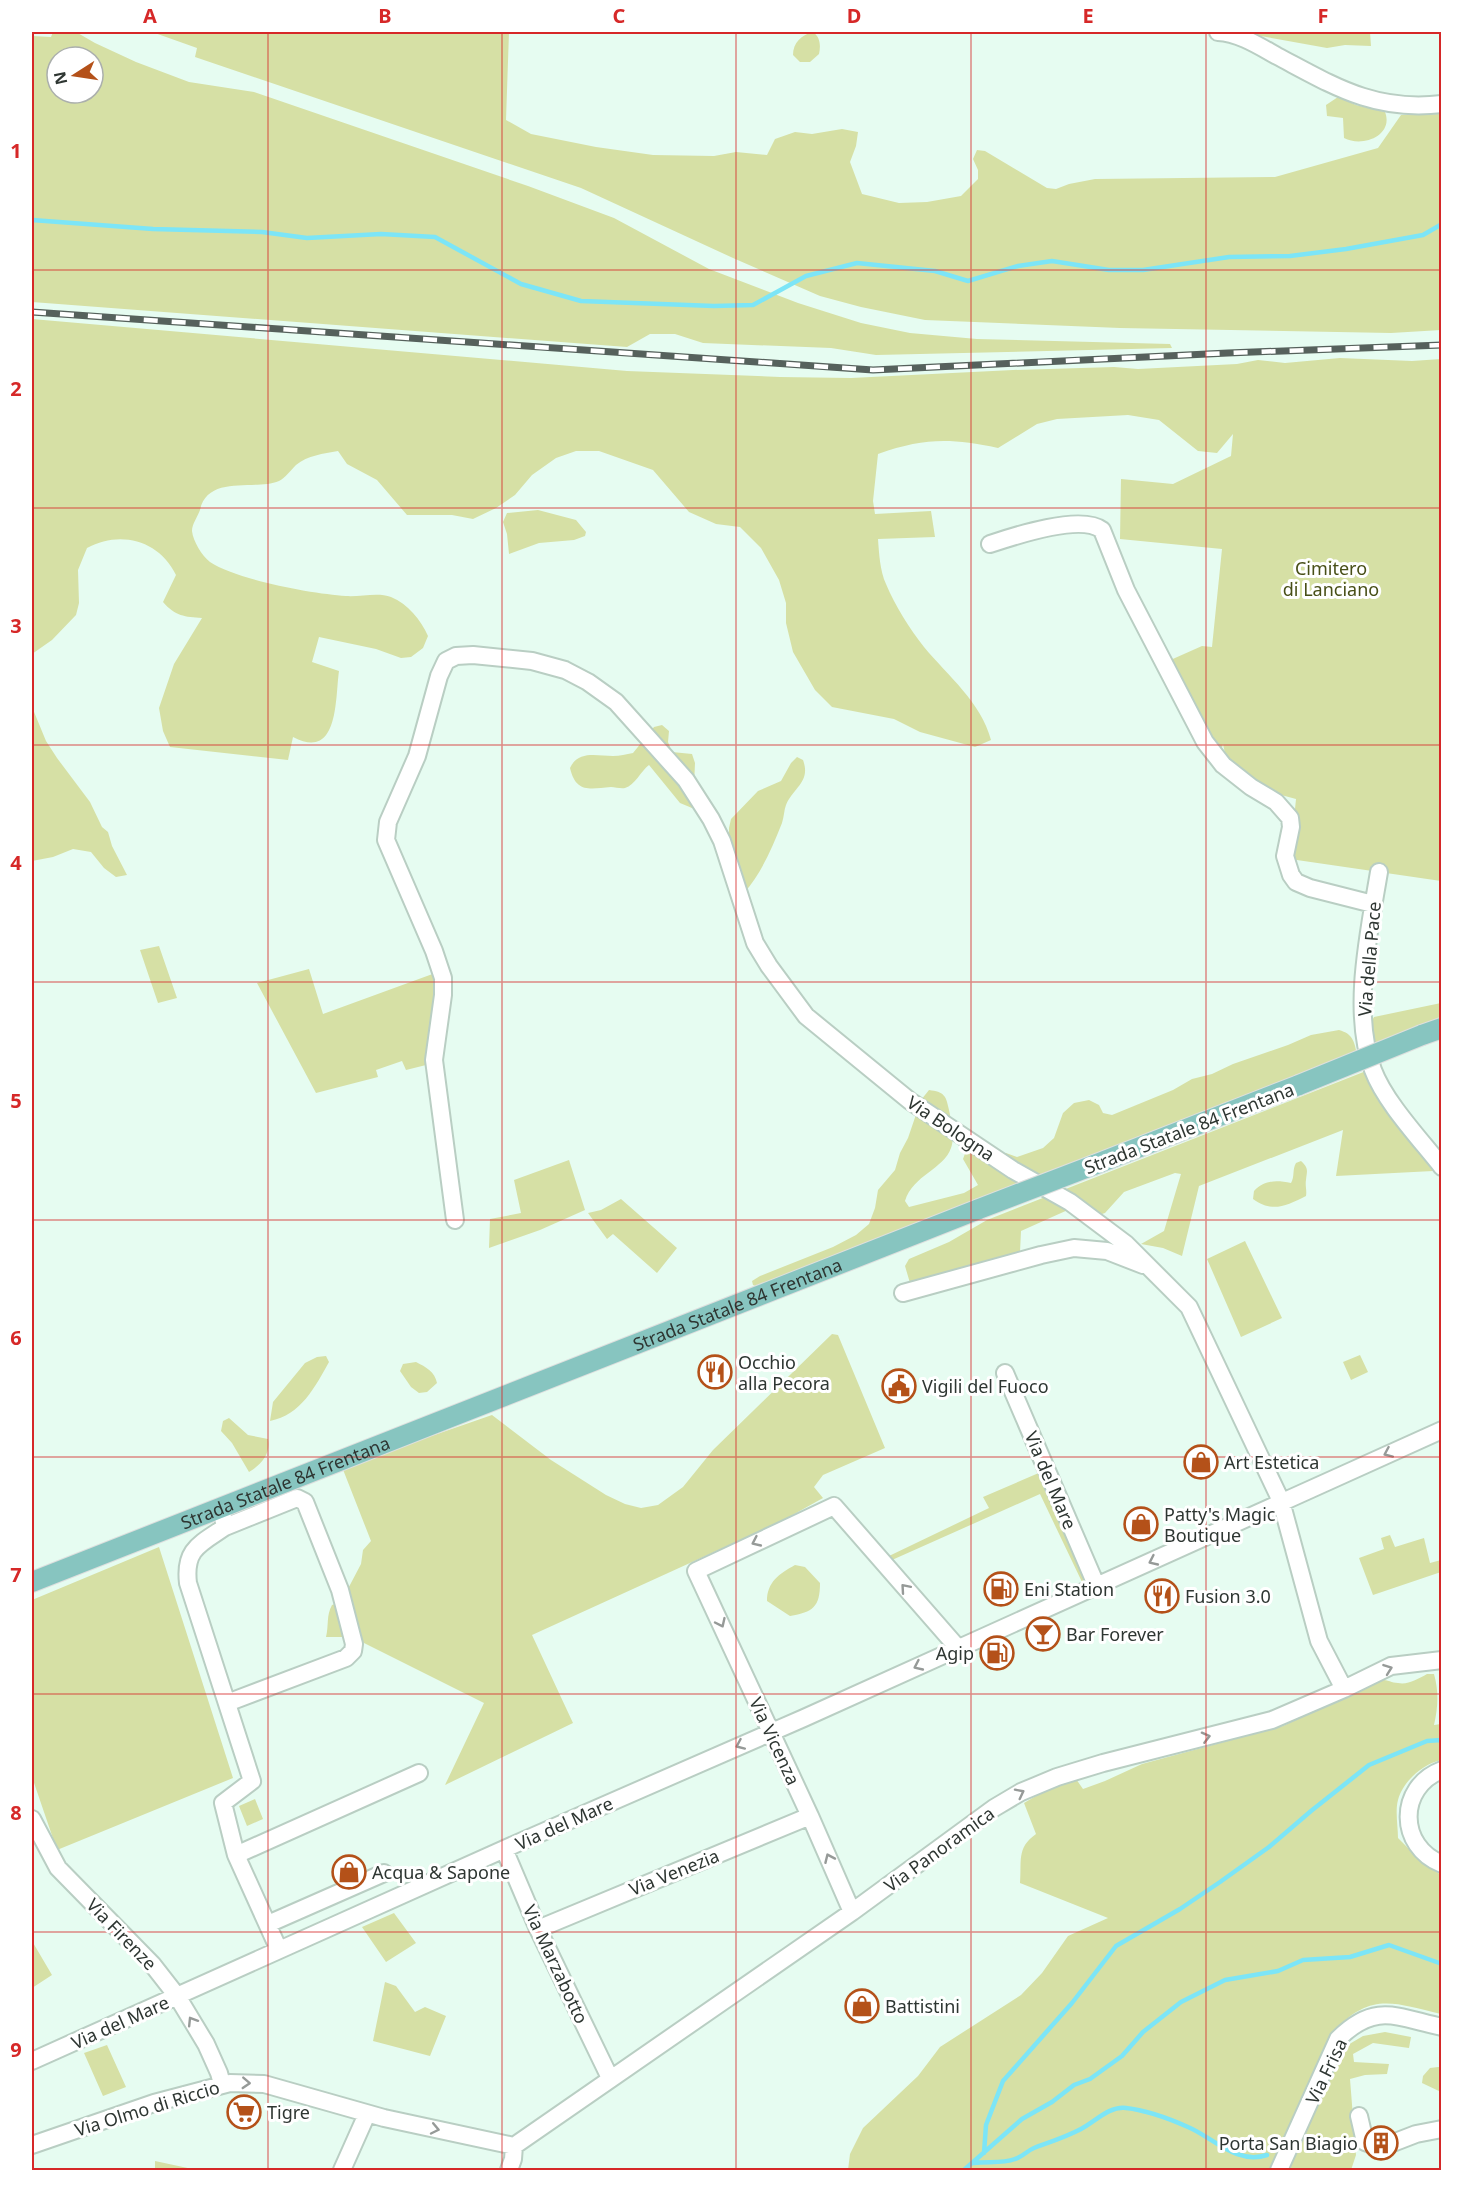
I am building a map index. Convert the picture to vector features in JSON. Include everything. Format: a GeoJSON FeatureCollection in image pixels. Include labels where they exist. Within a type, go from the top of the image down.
{"type":"FeatureCollection","features":[{"type":"Feature","properties":{"kind":"main road","name":"Strada Statale 84 Frentana"},"geometry":{"type":"LineString","coordinates":[[32,1582],[223,1518],[979,1209],[1442,1028]]}},
{"type":"Feature","properties":{"kind":"street"},"geometry":{"type":"LineString","coordinates":[[1218,32],[1247,40],[1352,94],[1378,102],[1396,104],[1442,104]]}},
{"type":"Feature","properties":{"kind":"street"},"geometry":{"type":"LineString","coordinates":[[990,544],[1044,528],[1087,524],[1097,526],[1102,530],[1126,590],[1204,742],[1223,765],[1251,787],[1276,802],[1290,818],[1291,827],[1285,856],[1291,875],[1296,882],[1310,888],[1373,903]]}},
{"type":"Feature","properties":{"kind":"street","name":"Via Bologna"},"geometry":{"type":"LineString","coordinates":[[455,1220],[434,1060],[443,995],[443,978],[434,951],[386,840],[388,822],[417,756],[439,676],[446,661],[456,656],[473,655],[532,662],[565,670],[588,682],[616,702],[686,780],[711,819],[722,840],[755,943],[806,1017],[910,1101],[1013,1170],[1070,1202],[1126,1244],[1189,1307],[1281,1501],[1319,1641],[1344,1689]]}},
{"type":"Feature","properties":{"kind":"street","name":"Via della Pace"},"geometry":{"type":"LineString","coordinates":[[1379,872],[1368,930],[1362,1012],[1365,1042],[1373,1072],[1393,1104],[1442,1167]]}},
{"type":"Feature","properties":{"kind":"street","name":"Via Bologna"},"geometry":{"type":"LineString","coordinates":[[903,1293],[1074,1248],[1107,1251],[1153,1269]]}},
{"type":"Feature","properties":{"kind":"street","name":"Via del Mare"},"geometry":{"type":"LineString","coordinates":[[1005,1373],[1097,1587]]}},
{"type":"Feature","properties":{"kind":"street","name":"Via del Mare"},"geometry":{"type":"LineString","coordinates":[[32,2061],[1097,1587],[1281,1501],[1442,1430]]}},
{"type":"Feature","properties":{"kind":"street"},"geometry":{"type":"LineString","coordinates":[[227,1703],[346,1658],[353,1651],[354,1644],[340,1590],[305,1502],[297,1498],[223,1518],[192,1551],[186,1566],[188,1583],[252,1781],[223,1803],[236,1856],[279,1950]]}},
{"type":"Feature","properties":{"kind":"street","name":"Via Vicenza"},"geometry":{"type":"LineString","coordinates":[[852,1912],[696,1570],[834,1506],[957,1648]]}},
{"type":"Feature","properties":{"kind":"street","name":"Via Panoramica"},"geometry":{"type":"LineString","coordinates":[[514,2146],[852,1912],[994,1808],[1021,1792],[1103,1763],[1272,1720],[1391,1666],[1441,1659]]}},
{"type":"Feature","properties":{"kind":"street"},"geometry":{"type":"LineString","coordinates":[[1442,1770],[1424,1779],[1414,1791],[1408,1819],[1410,1833],[1418,1848],[1429,1859],[1442,1864]]}},
{"type":"Feature","properties":{"kind":"street"},"geometry":{"type":"LineString","coordinates":[[236,1856],[419,1773]]}},
{"type":"Feature","properties":{"kind":"street","name":"Via Venezia"},"geometry":{"type":"LineString","coordinates":[[538,1929],[810,1816]]}},
{"type":"Feature","properties":{"kind":"street","name":"Via Firenze"},"geometry":{"type":"LineString","coordinates":[[32,1819],[58,1868],[152,1964],[177,1996],[206,2043],[222,2084]]}},
{"type":"Feature","properties":{"kind":"street","name":"Via Marzabotto"},"geometry":{"type":"LineString","coordinates":[[504,1849],[538,1929],[610,2078]]}},
{"type":"Feature","properties":{"kind":"street"},"geometry":{"type":"LineString","coordinates":[[267,1924],[384,1873]]}},
{"type":"Feature","properties":{"kind":"street","name":"Via Frisa"},"geometry":{"type":"LineString","coordinates":[[1279,2170],[1338,2039],[1348,2030],[1358,2022],[1372,2016],[1388,2015],[1442,2027]]}},
{"type":"Feature","properties":{"kind":"street","name":"Via Olmo di Riccio"},"geometry":{"type":"LineString","coordinates":[[32,2145],[154,2103],[230,2083],[264,2084],[367,2114],[514,2146]]}},
{"type":"Feature","properties":{"kind":"street"},"geometry":{"type":"LineString","coordinates":[[342,2170],[367,2114]]}},
{"type":"Feature","properties":{"kind":"street"},"geometry":{"type":"LineString","coordinates":[[1359,2116],[1365,2142],[1382,2146],[1416,2134],[1442,2129]]}},
{"type":"Feature","properties":{"kind":"street"},"geometry":{"type":"LineString","coordinates":[[509,2170],[514,2146]]}},
{"type":"Feature","properties":{"kind":"green space"},"geometry":{"type":"Polygon","coordinates":[[[53,32],[76,32],[99,45],[45,45],[45,105],[105,105],[105,48],[189,82],[254,92],[528,186],[614,218],[709,269],[798,303],[861,323],[910,333],[977,339],[1170,344],[1172,348],[876,355],[831,348],[703,343],[675,334],[650,334],[627,347],[32,302],[32,36],[51,37],[53,32]]]}},
{"type":"Feature","properties":{"kind":"green space"},"geometry":{"type":"Polygon","coordinates":[[[152,32],[509,32],[506,120],[531,134],[653,155],[714,156],[736,152],[767,155],[775,139],[795,132],[812,134],[842,129],[858,132],[850,162],[862,194],[899,203],[927,202],[961,196],[978,179],[978,170],[973,159],[977,150],[985,151],[1047,188],[1056,189],[1095,179],[1275,177],[1378,148],[1401,115],[1441,114],[1441,330],[1391,333],[1120,328],[925,320],[861,307],[820,296],[581,188],[195,57],[197,48],[152,32]]]}},
{"type":"Feature","properties":{"kind":"green space"},"geometry":{"type":"Polygon","coordinates":[[[813,32],[819,42],[819,54],[810,62],[800,62],[793,55],[794,47],[801,37],[813,32]]]}},
{"type":"Feature","properties":{"kind":"green space"},"geometry":{"type":"Polygon","coordinates":[[[1238,32],[1370,32],[1371,46],[1345,45],[1327,48],[1238,32]]]}},
{"type":"Feature","properties":{"kind":"green space"},"geometry":{"type":"Polygon","coordinates":[[[1338,97],[1356,105],[1385,112],[1387,120],[1381,133],[1368,140],[1352,141],[1344,138],[1343,118],[1327,116],[1326,105],[1338,97]]]}},
{"type":"Feature","properties":{"kind":"green space","name":"Cimitero di Lanciano"},"geometry":{"type":"Polygon","coordinates":[[[32,319],[627,371],[780,377],[851,378],[1013,370],[1114,367],[1138,369],[1237,364],[1258,360],[1285,363],[1340,358],[1412,361],[1441,359],[1441,881],[1290,859],[1296,799],[1259,789],[1227,763],[1223,744],[1219,758],[1166,662],[1202,646],[1212,647],[1222,549],[1120,539],[1121,479],[1173,484],[1231,456],[1233,434],[1217,453],[1198,451],[1159,420],[1128,415],[1057,419],[1037,424],[998,448],[965,442],[937,441],[909,445],[878,454],[873,501],[875,514],[931,511],[935,537],[878,539],[884,579],[898,609],[913,633],[963,690],[980,714],[991,740],[975,747],[920,732],[894,719],[832,707],[815,690],[793,652],[786,623],[786,603],[779,580],[761,548],[740,527],[716,524],[689,512],[653,470],[599,451],[576,451],[556,458],[532,475],[515,495],[496,508],[473,519],[452,515],[407,515],[377,480],[347,464],[338,451],[306,459],[279,481],[269,484],[234,486],[212,492],[205,499],[194,523],[192,531],[194,539],[210,562],[238,575],[332,595],[391,597],[408,608],[422,624],[428,636],[423,648],[411,657],[401,658],[376,649],[319,637],[312,662],[339,671],[332,724],[327,734],[319,741],[308,742],[293,737],[288,760],[170,747],[163,731],[159,708],[174,664],[202,618],[181,615],[163,602],[176,575],[160,553],[149,546],[125,539],[112,540],[87,548],[78,570],[79,603],[76,615],[52,640],[32,654],[32,319]]]}},
{"type":"Feature","properties":{"kind":"green space"},"geometry":{"type":"Polygon","coordinates":[[[538,510],[576,520],[586,532],[585,536],[574,540],[539,543],[509,554],[503,522],[507,513],[538,510]]]}},
{"type":"Feature","properties":{"kind":"green space"},"geometry":{"type":"Polygon","coordinates":[[[32,707],[46,741],[90,802],[102,827],[108,832],[112,846],[127,875],[116,877],[104,868],[91,852],[73,849],[53,857],[32,861],[32,707]]]}},
{"type":"Feature","properties":{"kind":"green space"},"geometry":{"type":"Polygon","coordinates":[[[662,725],[669,731],[668,742],[672,752],[692,754],[695,763],[694,786],[698,805],[692,808],[680,803],[649,765],[632,784],[625,788],[584,788],[576,782],[570,768],[573,762],[588,755],[616,756],[633,753],[654,727],[662,725]]]}},
{"type":"Feature","properties":{"kind":"green space"},"geometry":{"type":"Polygon","coordinates":[[[797,757],[803,760],[805,774],[801,784],[786,805],[782,823],[766,860],[744,893],[729,839],[731,819],[758,791],[781,781],[797,757]]]}},
{"type":"Feature","properties":{"kind":"green space"},"geometry":{"type":"Polygon","coordinates":[[[159,946],[177,998],[158,1003],[140,950],[159,946]]]}},
{"type":"Feature","properties":{"kind":"green space"},"geometry":{"type":"Polygon","coordinates":[[[309,969],[323,1014],[438,972],[430,1064],[406,1070],[402,1061],[376,1070],[378,1077],[316,1093],[257,983],[309,969]]]}},
{"type":"Feature","properties":{"kind":"green space"},"geometry":{"type":"Polygon","coordinates":[[[1441,1003],[1441,1020],[1370,1048],[1369,1026],[1374,1017],[1441,1003]]]}},
{"type":"Feature","properties":{"kind":"green space"},"geometry":{"type":"Polygon","coordinates":[[[1339,1030],[1352,1039],[1357,1054],[760,1288],[753,1285],[752,1281],[760,1276],[833,1247],[856,1235],[869,1224],[878,1190],[895,1170],[921,1100],[929,1090],[941,1093],[947,1101],[953,1139],[947,1155],[909,1192],[905,1201],[909,1207],[964,1193],[978,1185],[963,1159],[966,1151],[974,1148],[1017,1157],[1043,1148],[1054,1138],[1063,1113],[1074,1103],[1089,1100],[1099,1105],[1103,1113],[1112,1115],[1173,1090],[1192,1079],[1212,1074],[1311,1035],[1339,1030]]]}},
{"type":"Feature","properties":{"kind":"green space"},"geometry":{"type":"Polygon","coordinates":[[[1366,1071],[1386,1108],[1433,1171],[1336,1176],[1343,1130],[1199,1186],[1182,1256],[1163,1248],[1141,1244],[1164,1231],[1181,1174],[1175,1173],[1124,1192],[1105,1213],[1096,1216],[1070,1209],[1021,1231],[1020,1252],[910,1283],[905,1266],[909,1259],[949,1242],[987,1220],[1366,1071]]]}},
{"type":"Feature","properties":{"kind":"green space"},"geometry":{"type":"Polygon","coordinates":[[[569,1160],[585,1210],[540,1230],[489,1248],[490,1219],[521,1213],[514,1180],[569,1160]]]}},
{"type":"Feature","properties":{"kind":"green space"},"geometry":{"type":"Polygon","coordinates":[[[1301,1161],[1307,1170],[1306,1196],[1292,1203],[1273,1207],[1253,1199],[1254,1191],[1267,1183],[1276,1181],[1291,1183],[1296,1163],[1301,1161]]]}},
{"type":"Feature","properties":{"kind":"green space"},"geometry":{"type":"Polygon","coordinates":[[[621,1199],[677,1248],[657,1273],[613,1234],[607,1239],[588,1213],[601,1210],[621,1199]]]}},
{"type":"Feature","properties":{"kind":"green space"},"geometry":{"type":"Polygon","coordinates":[[[1245,1241],[1282,1318],[1241,1337],[1207,1259],[1245,1241]]]}},
{"type":"Feature","properties":{"kind":"green space"},"geometry":{"type":"Polygon","coordinates":[[[832,1334],[838,1335],[885,1448],[823,1475],[814,1487],[823,1498],[780,1522],[532,1635],[573,1723],[445,1785],[484,1703],[356,1639],[326,1637],[332,1605],[341,1602],[361,1564],[363,1550],[371,1541],[342,1467],[492,1415],[551,1460],[606,1495],[625,1504],[641,1508],[658,1505],[683,1487],[713,1450],[832,1334]]]}},
{"type":"Feature","properties":{"kind":"green space"},"geometry":{"type":"Polygon","coordinates":[[[1360,1355],[1368,1372],[1351,1380],[1343,1362],[1360,1355]]]}},
{"type":"Feature","properties":{"kind":"green space"},"geometry":{"type":"Polygon","coordinates":[[[326,1356],[329,1362],[306,1399],[290,1413],[270,1421],[273,1402],[305,1363],[317,1357],[326,1356]]]}},
{"type":"Feature","properties":{"kind":"green space"},"geometry":{"type":"Polygon","coordinates":[[[416,1362],[430,1370],[436,1379],[437,1383],[427,1392],[419,1393],[411,1387],[400,1371],[403,1364],[416,1362]]]}},
{"type":"Feature","properties":{"kind":"green space"},"geometry":{"type":"Polygon","coordinates":[[[229,1418],[248,1435],[268,1439],[268,1450],[264,1458],[249,1472],[232,1443],[221,1431],[223,1421],[229,1418]]]}},
{"type":"Feature","properties":{"kind":"green space"},"geometry":{"type":"Polygon","coordinates":[[[1041,1472],[1087,1581],[1082,1582],[1040,1494],[892,1560],[889,1556],[989,1508],[983,1497],[1041,1472]]]}},
{"type":"Feature","properties":{"kind":"green space"},"geometry":{"type":"Polygon","coordinates":[[[1390,1535],[1395,1547],[1424,1538],[1430,1563],[1441,1560],[1441,1572],[1373,1595],[1359,1558],[1384,1549],[1381,1538],[1390,1535]]]}},
{"type":"Feature","properties":{"kind":"green space"},"geometry":{"type":"Polygon","coordinates":[[[159,1547],[233,1778],[57,1850],[32,1777],[32,1600],[159,1547]]]}},
{"type":"Feature","properties":{"kind":"green space"},"geometry":{"type":"Polygon","coordinates":[[[795,1565],[805,1567],[820,1583],[820,1591],[814,1607],[804,1613],[790,1616],[767,1601],[769,1589],[775,1579],[795,1565]]]}},
{"type":"Feature","properties":{"kind":"green space"},"geometry":{"type":"Polygon","coordinates":[[[1427,1674],[1434,1674],[1437,1687],[1434,1725],[1441,1724],[1441,1760],[1421,1769],[1404,1786],[1398,1800],[1397,1819],[1398,1838],[1423,1863],[1441,1875],[1441,2014],[1408,2006],[1382,2004],[1358,2011],[1346,2020],[1332,2033],[1269,2170],[848,2170],[850,2154],[863,2128],[918,2076],[940,2047],[1021,1995],[1042,1973],[1068,1936],[1108,1918],[1020,1883],[1023,1850],[1036,1834],[1024,1803],[1041,1793],[1076,1779],[1083,1789],[1142,1764],[1283,1726],[1379,1680],[1405,1683],[1427,1674]]]}},
{"type":"Feature","properties":{"kind":"green space"},"geometry":{"type":"Polygon","coordinates":[[[255,1799],[263,1819],[247,1826],[239,1806],[255,1799]]]}},
{"type":"Feature","properties":{"kind":"green space"},"geometry":{"type":"Polygon","coordinates":[[[394,1913],[416,1943],[386,1962],[362,1927],[394,1913]]]}},
{"type":"Feature","properties":{"kind":"green space"},"geometry":{"type":"Polygon","coordinates":[[[32,1941],[52,1975],[32,1988],[32,1941]]]}},
{"type":"Feature","properties":{"kind":"green space"},"geometry":{"type":"Polygon","coordinates":[[[385,1982],[396,1986],[415,2012],[425,2007],[446,2016],[430,2056],[373,2041],[385,1982]]]}},
{"type":"Feature","properties":{"kind":"green space"},"geometry":{"type":"Polygon","coordinates":[[[1385,2032],[1411,2037],[1409,2048],[1373,2043],[1353,2054],[1354,2062],[1389,2064],[1387,2074],[1365,2075],[1350,2079],[1356,2155],[1351,2170],[1284,2170],[1341,2049],[1363,2036],[1385,2032]]]}},
{"type":"Feature","properties":{"kind":"green space"},"geometry":{"type":"Polygon","coordinates":[[[107,2045],[126,2087],[103,2096],[84,2053],[107,2045]]]}},
{"type":"Feature","properties":{"kind":"green space"},"geometry":{"type":"Polygon","coordinates":[[[1441,2067],[1441,2092],[1422,2083],[1423,2076],[1430,2068],[1441,2067]]]}},
{"type":"Feature","properties":{"kind":"green space"},"geometry":{"type":"Polygon","coordinates":[[[155,2161],[197,2170],[155,2170],[155,2161]]]}},
{"type":"Feature","properties":{"kind":"waterway"},"geometry":{"type":"LineString","coordinates":[[32,220],[153,229],[262,232],[307,238],[381,234],[435,237],[521,284],[581,301],[714,306],[753,305],[806,276],[857,263],[935,271],[968,281],[1018,266],[1052,261],[1109,270],[1143,270],[1229,257],[1290,256],[1346,249],[1423,235],[1442,224]]}},
{"type":"Feature","properties":{"kind":"waterway"},"geometry":{"type":"LineString","coordinates":[[984,2153],[986,2125],[1003,2081],[1072,2003],[1116,1946],[1180,1909],[1269,1847],[1369,1765],[1427,1741],[1442,1740]]}},
{"type":"Feature","properties":{"kind":"waterway"},"geometry":{"type":"LineString","coordinates":[[964,2170],[1022,2119],[1052,2102],[1074,2085],[1090,2079],[1122,2056],[1143,2032],[1181,2002],[1225,1980],[1278,1971],[1303,1960],[1350,1957],[1389,1945],[1442,1964]]}},
{"type":"Feature","properties":{"kind":"waterway"},"geometry":{"type":"LineString","coordinates":[[974,2163],[1018,2158],[1034,2148],[1075,2132],[1108,2112],[1120,2108],[1141,2111],[1173,2121],[1235,2153],[1256,2157],[1267,2155]]}},
{"type":"Feature","properties":{"kind":"railway"},"geometry":{"type":"LineString","coordinates":[[32,312],[873,370],[1442,345]]}},
{"type":"Feature","properties":{"kind":"place","name":"Occhio alla Pecora"},"geometry":{"type":"Point","coordinates":[715,1372]}},
{"type":"Feature","properties":{"kind":"place","name":"Vigili del Fuoco"},"geometry":{"type":"Point","coordinates":[899,1386]}},
{"type":"Feature","properties":{"kind":"place","name":"Art Estetica"},"geometry":{"type":"Point","coordinates":[1201,1462]}},
{"type":"Feature","properties":{"kind":"place","name":"Patty's Magic Boutique"},"geometry":{"type":"Point","coordinates":[1141,1524]}},
{"type":"Feature","properties":{"kind":"place","name":"Eni Station"},"geometry":{"type":"Point","coordinates":[1001,1589]}},
{"type":"Feature","properties":{"kind":"place","name":"Fusion 3.0"},"geometry":{"type":"Point","coordinates":[1162,1596]}},
{"type":"Feature","properties":{"kind":"place","name":"Bar Forever"},"geometry":{"type":"Point","coordinates":[1043,1634]}},
{"type":"Feature","properties":{"kind":"place","name":"Agip"},"geometry":{"type":"Point","coordinates":[997,1653]}},
{"type":"Feature","properties":{"kind":"place","name":"Acqua & Sapone"},"geometry":{"type":"Point","coordinates":[349,1872]}},
{"type":"Feature","properties":{"kind":"place","name":"Battistini"},"geometry":{"type":"Point","coordinates":[862,2006]}},
{"type":"Feature","properties":{"kind":"place","name":"Tigre"},"geometry":{"type":"Point","coordinates":[244,2112]}},
{"type":"Feature","properties":{"kind":"place","name":"Porta San Biagio"},"geometry":{"type":"Point","coordinates":[1381,2143]}}]}
